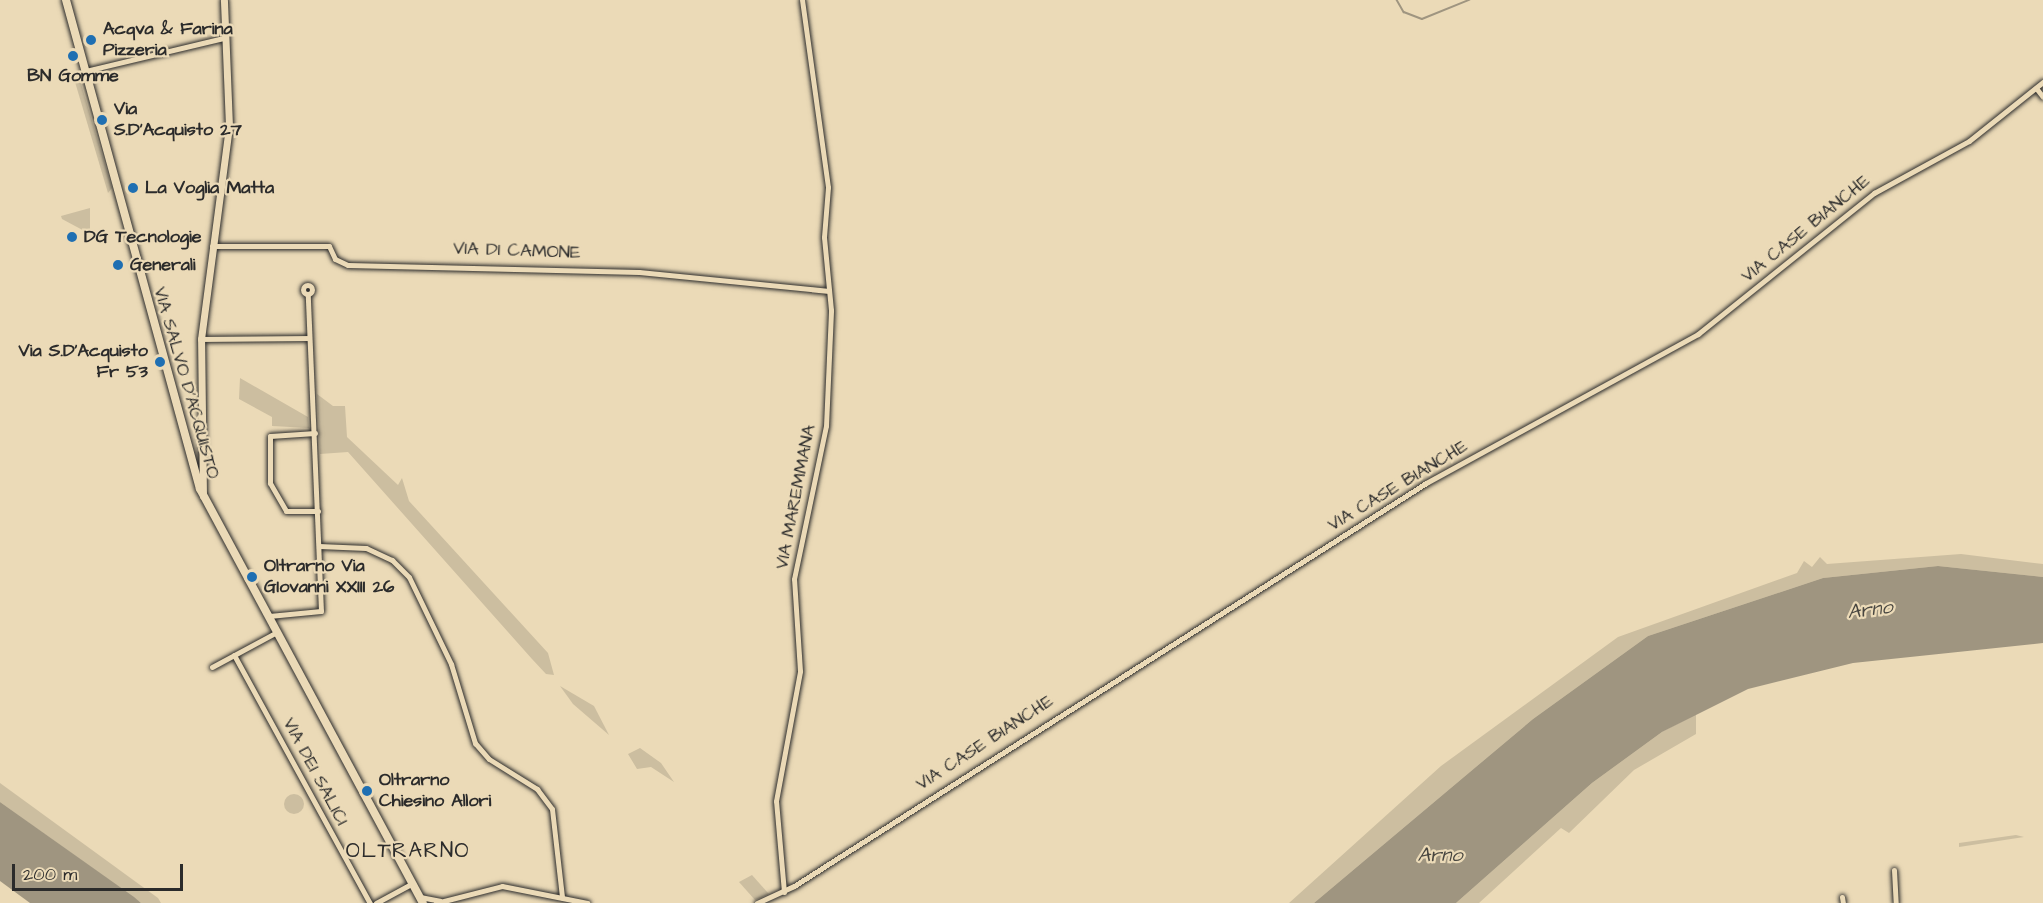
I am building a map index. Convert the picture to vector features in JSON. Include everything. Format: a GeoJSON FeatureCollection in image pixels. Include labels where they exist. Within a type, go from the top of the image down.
{"type":"FeatureCollection","features":[{"type":"Feature","properties":{"kind":"main road","name":"VIA SALVO D'ACQUISTO"},"geometry":{"type":"LineString","coordinates":[[66,0],[203,496],[422,900]]}},
{"type":"Feature","properties":{"kind":"street"},"geometry":{"type":"LineString","coordinates":[[203,496],[201,339],[229,126],[223,38],[224,0]]}},
{"type":"Feature","properties":{"kind":"street","name":"VIA MAREMMANA"},"geometry":{"type":"LineString","coordinates":[[784,892],[776,801],[800,671],[796,562],[826,426],[829,291],[824,237],[828,188],[802,0]]}},
{"type":"Feature","properties":{"kind":"street"},"geometry":{"type":"LineString","coordinates":[[85,71],[223,38]]}},
{"type":"Feature","properties":{"kind":"street","name":"VIA CASE BIANCHE"},"geometry":{"type":"LineString","coordinates":[[757,903],[784,892],[1407,494],[1702,332],[1874,193],[1969,141],[2043,82]]}},
{"type":"Feature","properties":{"kind":"street"},"geometry":{"type":"LineString","coordinates":[[2036,88],[2043,97]]}},
{"type":"Feature","properties":{"kind":"street","name":"VIA DI CAMONE"},"geometry":{"type":"LineString","coordinates":[[212,246],[329,246],[335,259],[348,265],[628,271],[829,291]]}},
{"type":"Feature","properties":{"kind":"street"},"geometry":{"type":"LineString","coordinates":[[269,616],[321,612],[308,295]]}},
{"type":"Feature","properties":{"kind":"street"},"geometry":{"type":"LineString","coordinates":[[201,339],[309,338]]}},
{"type":"Feature","properties":{"kind":"street"},"geometry":{"type":"LineString","coordinates":[[315,433],[271,435],[270,483],[286,511],[318,511]]}},
{"type":"Feature","properties":{"kind":"street"},"geometry":{"type":"LineString","coordinates":[[319,546],[366,548],[388,557],[409,577],[451,664],[476,742],[495,763],[530,783],[552,809],[562,897]]}},
{"type":"Feature","properties":{"kind":"street"},"geometry":{"type":"LineString","coordinates":[[212,667],[278,632]]}},
{"type":"Feature","properties":{"kind":"street","name":"VIA DEI SALICI"},"geometry":{"type":"LineString","coordinates":[[234,655],[370,903]]}},
{"type":"Feature","properties":{"kind":"street"},"geometry":{"type":"LineString","coordinates":[[1894,870],[1896,903]]}},
{"type":"Feature","properties":{"kind":"street"},"geometry":{"type":"LineString","coordinates":[[376,903],[413,883]]}},
{"type":"Feature","properties":{"kind":"street"},"geometry":{"type":"LineString","coordinates":[[422,900],[439,902],[502,886],[587,903]]}},
{"type":"Feature","properties":{"kind":"street"},"geometry":{"type":"LineString","coordinates":[[449,903],[456,898]]}},
{"type":"Feature","properties":{"kind":"shaded area"},"geometry":{"type":"Polygon","coordinates":[[[79,77],[112,188],[108,193],[75,82],[79,77]]]}},
{"type":"Feature","properties":{"kind":"shaded area"},"geometry":{"type":"Polygon","coordinates":[[[90,208],[90,234],[62,219],[61,216],[90,208]]]}},
{"type":"Feature","properties":{"kind":"shaded area"},"geometry":{"type":"Polygon","coordinates":[[[240,378],[308,417],[309,428],[272,426],[272,417],[239,399],[240,378]]]}},
{"type":"Feature","properties":{"kind":"shaded area"},"geometry":{"type":"Polygon","coordinates":[[[317,394],[333,406],[345,406],[347,437],[398,485],[402,478],[409,501],[548,653],[554,675],[546,674],[532,659],[348,452],[320,454],[317,394]]]}},
{"type":"Feature","properties":{"kind":"shaded area"},"geometry":{"type":"Polygon","coordinates":[[[1961,554],[2043,564],[2043,577],[1938,566],[1823,578],[1648,636],[1533,719],[1314,903],[1289,903],[1441,766],[1618,637],[1797,573],[1804,561],[1812,567],[1820,557],[1827,564],[1961,554]]]}},
{"type":"Feature","properties":{"kind":"shaded area"},"geometry":{"type":"Polygon","coordinates":[[[560,686],[594,706],[609,735],[573,704],[560,686]]]}},
{"type":"Feature","properties":{"kind":"shaded area"},"geometry":{"type":"Polygon","coordinates":[[[1696,714],[1696,734],[1634,770],[1569,833],[1561,828],[1479,903],[1456,903],[1592,783],[1662,732],[1696,714]]]}},
{"type":"Feature","properties":{"kind":"shaded area"},"geometry":{"type":"Polygon","coordinates":[[[640,748],[661,763],[674,782],[651,767],[637,769],[628,754],[640,748]]]}},
{"type":"Feature","properties":{"kind":"shaded area"},"geometry":{"type":"Polygon","coordinates":[[[0,783],[158,898],[161,903],[141,903],[0,802],[0,783]]]}},
{"type":"Feature","properties":{"kind":"shaded area"},"geometry":{"type":"Polygon","coordinates":[[[294,794],[301,797],[304,804],[301,811],[294,814],[287,811],[284,804],[287,797],[294,794]]]}},
{"type":"Feature","properties":{"kind":"shaded area"},"geometry":{"type":"Polygon","coordinates":[[[2016,835],[2024,837],[1959,847],[1959,843],[2016,835]]]}},
{"type":"Feature","properties":{"kind":"shaded area"},"geometry":{"type":"Polygon","coordinates":[[[752,875],[769,894],[755,900],[739,882],[752,875]]]}},
{"type":"Feature","properties":{"kind":"water","name":"Arno"},"geometry":{"type":"Polygon","coordinates":[[[1938,566],[2043,577],[2043,643],[1853,663],[1748,689],[1662,732],[1592,783],[1456,903],[1314,903],[1533,719],[1648,636],[1823,578],[1938,566]]]}},
{"type":"Feature","properties":{"kind":"water"},"geometry":{"type":"Polygon","coordinates":[[[0,802],[141,903],[30,903],[0,881],[0,802]]]}},
{"type":"Feature","properties":{"kind":"waterway"},"geometry":{"type":"LineString","coordinates":[[1397,0],[1404,12],[1422,19],[1469,0]]}},
{"type":"Feature","properties":{"kind":"place","name":"Acqva & Farina Pizzeria"},"geometry":{"type":"Point","coordinates":[91,40]}},
{"type":"Feature","properties":{"kind":"place","name":"BN Gomme"},"geometry":{"type":"Point","coordinates":[73,56]}},
{"type":"Feature","properties":{"kind":"place","name":"Via S.D’Acquisto 27"},"geometry":{"type":"Point","coordinates":[102,120]}},
{"type":"Feature","properties":{"kind":"place","name":"La Voglia Matta"},"geometry":{"type":"Point","coordinates":[133,188]}},
{"type":"Feature","properties":{"kind":"place","name":"DG Tecnologie"},"geometry":{"type":"Point","coordinates":[72,237]}},
{"type":"Feature","properties":{"kind":"place","name":"Generali"},"geometry":{"type":"Point","coordinates":[118,265]}},
{"type":"Feature","properties":{"kind":"place","name":"Via S.D'Acquisto Fr 53"},"geometry":{"type":"Point","coordinates":[160,362]}},
{"type":"Feature","properties":{"kind":"place","name":"Oltrarno Via GIovanni XXIII 26"},"geometry":{"type":"Point","coordinates":[252,577]}},
{"type":"Feature","properties":{"kind":"place","name":"Oltrarno Chiesino Allori"},"geometry":{"type":"Point","coordinates":[367,791]}},
{"type":"Feature","properties":{"kind":"district","name":"OLTRARNO"},"geometry":{"type":"Point","coordinates":[408,851]}}]}
